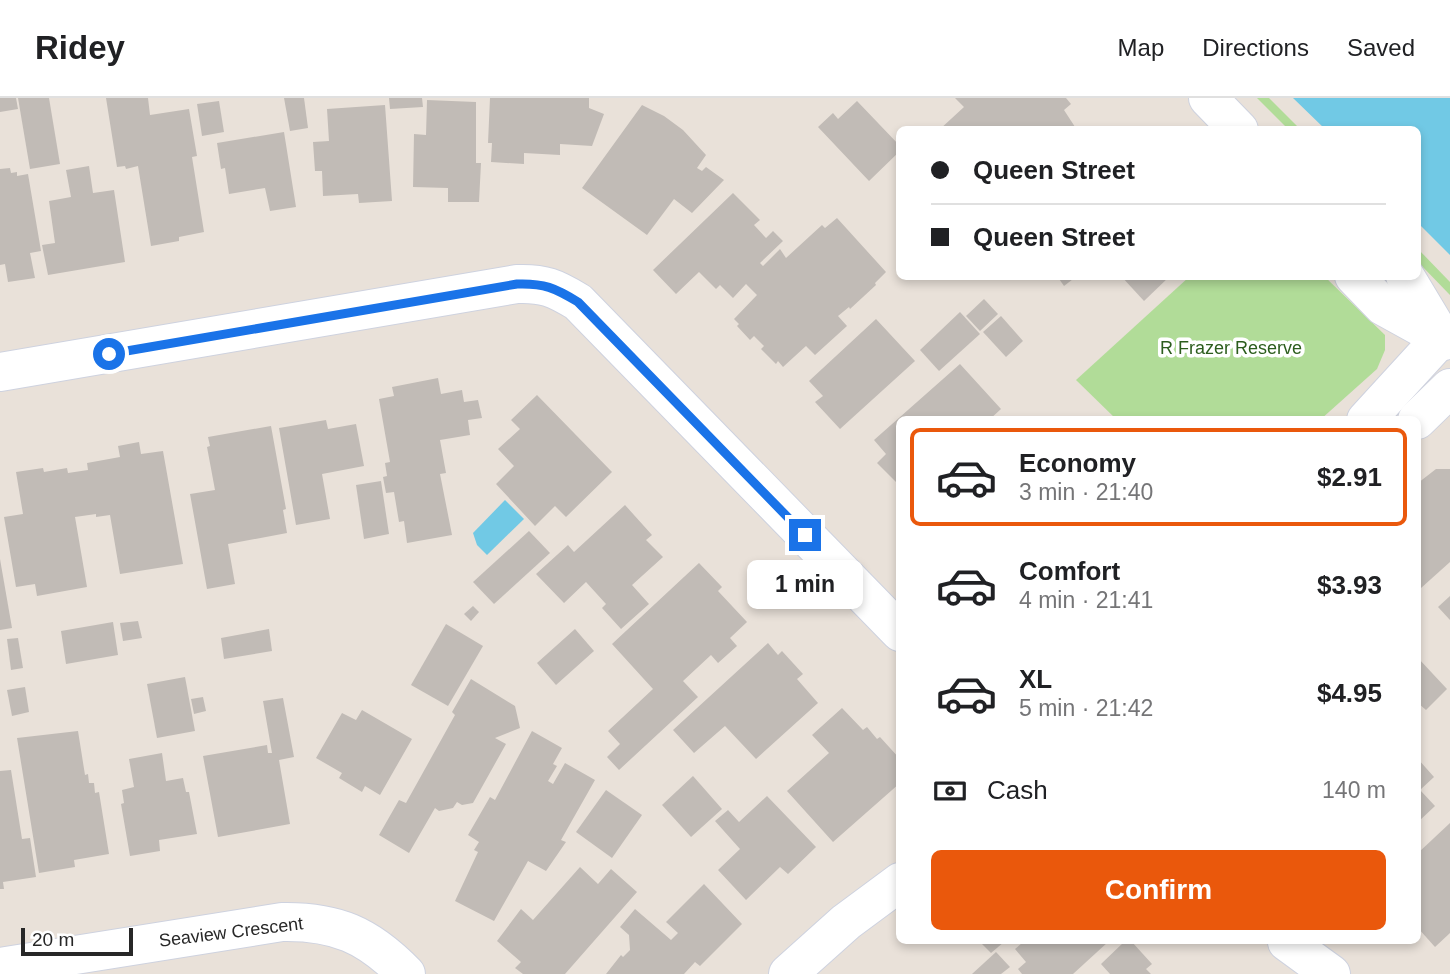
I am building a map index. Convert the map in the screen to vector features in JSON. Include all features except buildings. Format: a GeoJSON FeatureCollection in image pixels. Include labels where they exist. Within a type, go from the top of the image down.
{"type":"FeatureCollection","features":[{"type":"Feature","properties":{"kind":"street"},"geometry":{"type":"LineString","coordinates":[[1208,98],[1235,126]]}},
{"type":"Feature","properties":{"kind":"street"},"geometry":{"type":"LineString","coordinates":[[1358,280],[1383,306],[1445,343]]}},
{"type":"Feature","properties":{"kind":"street"},"geometry":{"type":"LineString","coordinates":[[1409,280],[1445,343]]}},
{"type":"Feature","properties":{"kind":"street"},"geometry":{"type":"LineString","coordinates":[[0,372],[517,284],[534,283],[553,287],[578,302],[896,628]]}},
{"type":"Feature","properties":{"kind":"street"},"geometry":{"type":"LineString","coordinates":[[1370,416],[1445,343]]}},
{"type":"Feature","properties":{"kind":"street"},"geometry":{"type":"LineString","coordinates":[[1421,416],[1450,388]]}},
{"type":"Feature","properties":{"kind":"street"},"geometry":{"type":"LineString","coordinates":[[846,922],[896,862]]}},
{"type":"Feature","properties":{"kind":"street"},"geometry":{"type":"LineString","coordinates":[[788,974],[846,922],[896,885]]}},
{"type":"Feature","properties":{"kind":"street","name":"Seaview Crescent"},"geometry":{"type":"LineString","coordinates":[[0,967],[282,922],[311,922],[340,928],[365,939],[406,974]]}},
{"type":"Feature","properties":{"kind":"street"},"geometry":{"type":"LineString","coordinates":[[1290,944],[1331,974]]}},
{"type":"Feature","properties":{"kind":"green space"},"geometry":{"type":"Polygon","coordinates":[[[1257,98],[1269,98],[1297,126],[1285,126],[1257,98]]]}},
{"type":"Feature","properties":{"kind":"green space"},"geometry":{"type":"Polygon","coordinates":[[[1421,252],[1450,282],[1450,295],[1421,265],[1421,252]]]}},
{"type":"Feature","properties":{"kind":"green space","name":"R Frazer Reserve"},"geometry":{"type":"Polygon","coordinates":[[[1186,280],[1328,280],[1385,335],[1385,350],[1377,369],[1324,416],[1113,416],[1076,380],[1186,280]]]}},
{"type":"Feature","properties":{"kind":"water"},"geometry":{"type":"Polygon","coordinates":[[[1293,98],[1450,98],[1450,255],[1421,226],[1421,126],[1322,126],[1293,98]]]}},
{"type":"Feature","properties":{"kind":"water"},"geometry":{"type":"Polygon","coordinates":[[[505,500],[524,519],[487,555],[477,545],[473,533],[505,500]]]}},
{"type":"Feature","properties":{"kind":"route"},"geometry":{"type":"LineString","coordinates":[[109,354],[517,284],[534,283],[553,287],[578,302],[805,535]]}}]}
